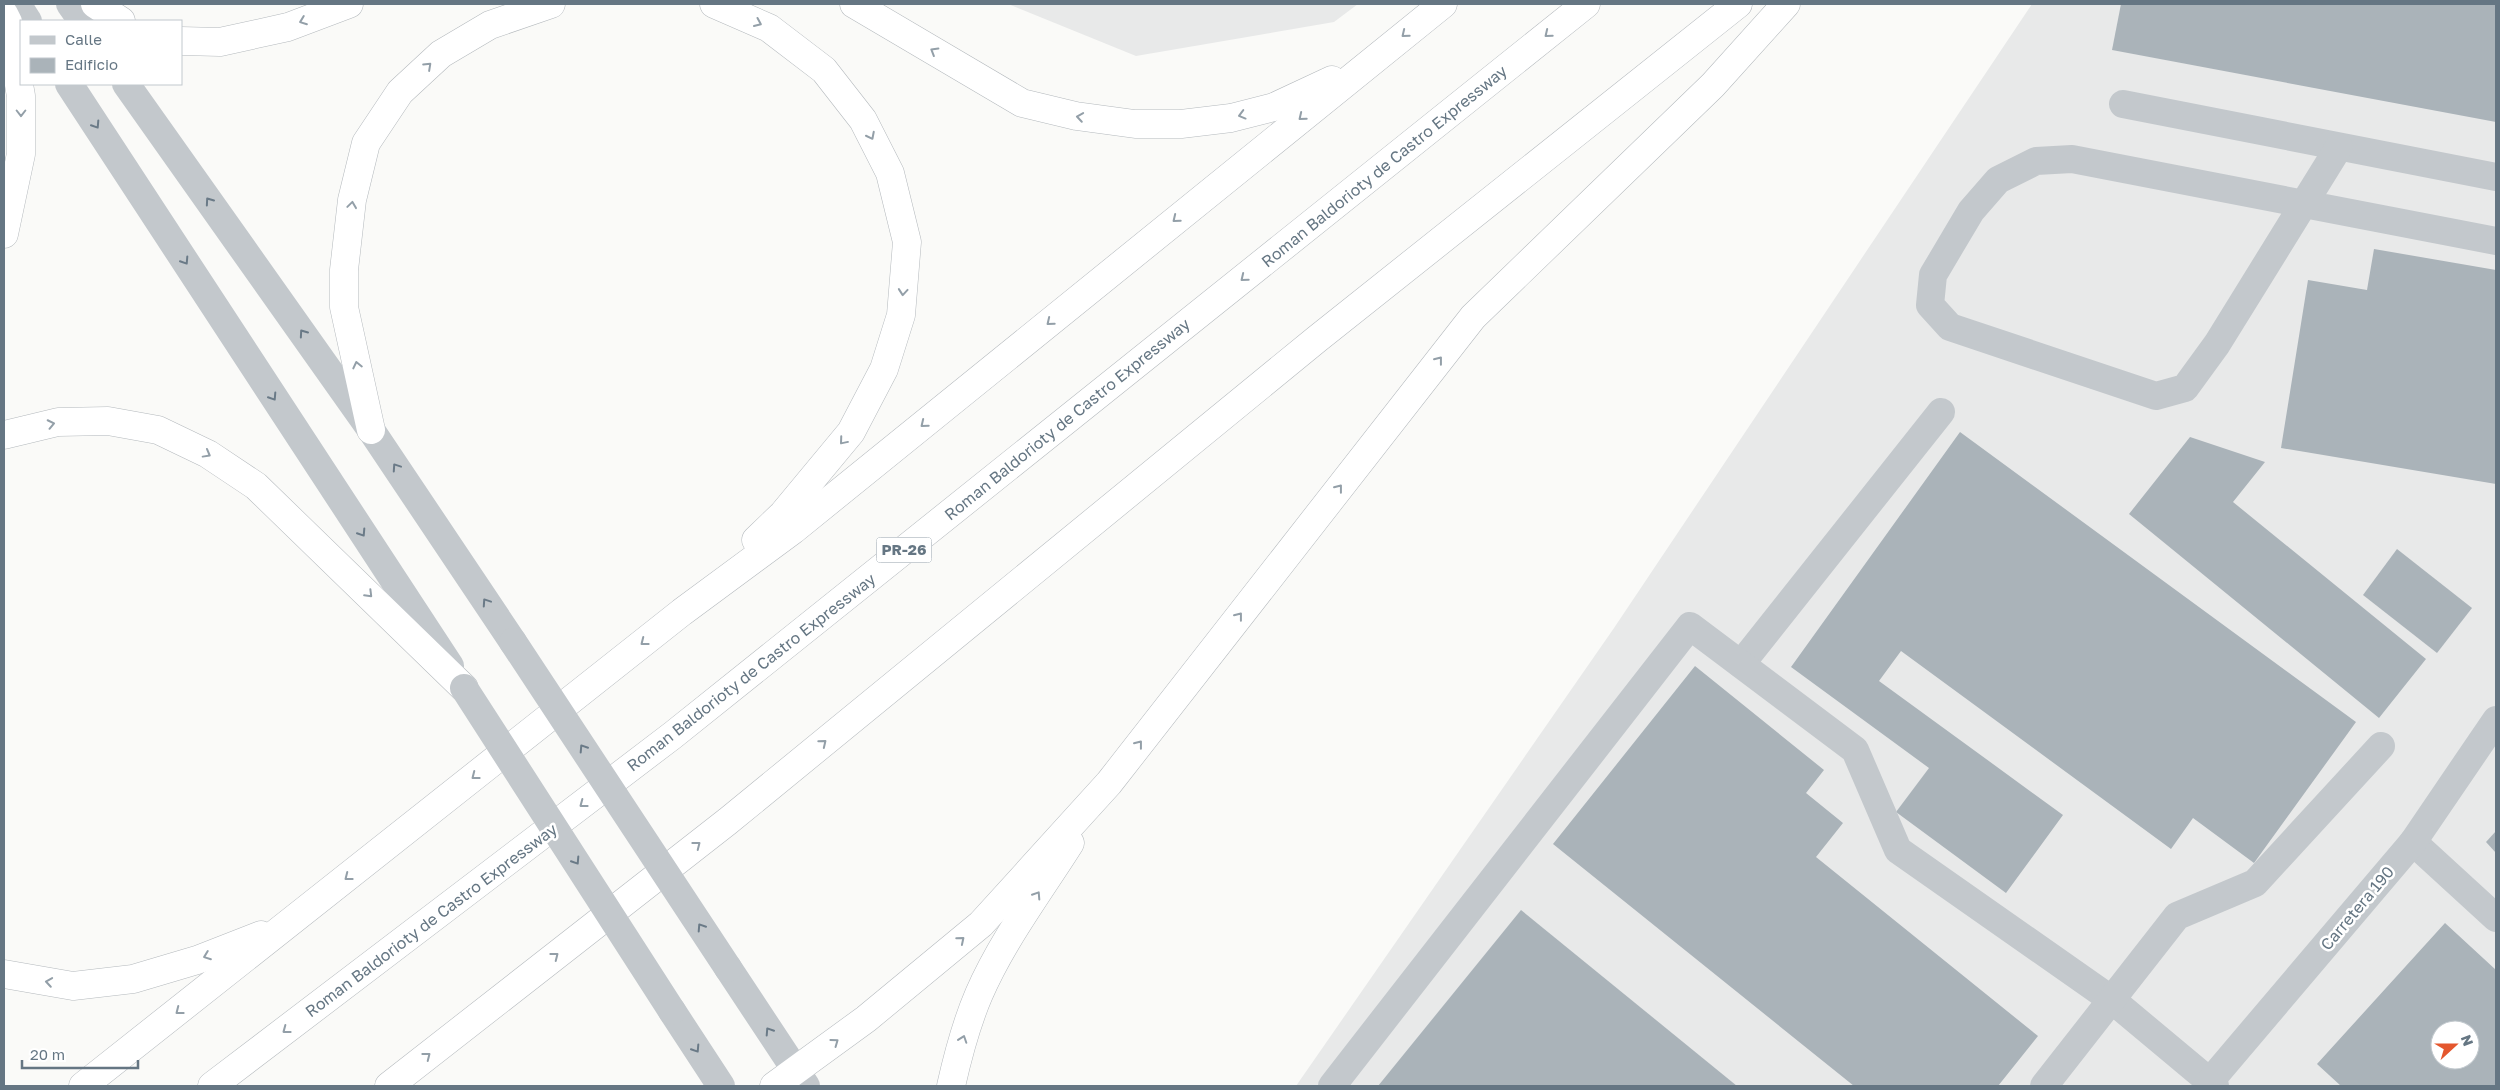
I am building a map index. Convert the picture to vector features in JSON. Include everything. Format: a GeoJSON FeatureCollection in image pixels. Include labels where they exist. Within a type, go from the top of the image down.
{"type":"FeatureCollection","features":[{"type":"Feature","properties":{"kind":"highway"},"geometry":{"type":"LineString","coordinates":[[96,4],[120,20]]}},
{"type":"Feature","properties":{"kind":"highway"},"geometry":{"type":"LineString","coordinates":[[182,41],[220,42],[288,26],[348,4]]}},
{"type":"Feature","properties":{"kind":"highway"},"geometry":{"type":"LineString","coordinates":[[371,430],[344,307],[344,270],[352,200],[366,143],[400,92],[441,54],[490,25],[551,4]]}},
{"type":"Feature","properties":{"kind":"highway"},"geometry":{"type":"LineString","coordinates":[[682,612],[783,514],[851,432],[884,369],[898,324],[907,242],[890,173],[863,120],[824,70],[769,28],[714,4]]}},
{"type":"Feature","properties":{"kind":"highway"},"geometry":{"type":"LineString","coordinates":[[854,4],[1022,103],[1076,116],[1135,124],[1181,124],[1230,118],[1274,107],[1368,64]]}},
{"type":"Feature","properties":{"kind":"highway"},"geometry":{"type":"LineString","coordinates":[[83,1086],[682,612],[794,530],[1443,4]]}},
{"type":"Feature","properties":{"kind":"highway","name":"Roman Baldorioty de Castro Expressway"},"geometry":{"type":"LineString","coordinates":[[212,1086],[673,735],[1586,4]]}},
{"type":"Feature","properties":{"kind":"highway"},"geometry":{"type":"LineString","coordinates":[[389,1086],[728,821],[1317,339],[1738,4]]}},
{"type":"Feature","properties":{"kind":"highway"},"geometry":{"type":"LineString","coordinates":[[792,1081],[981,924],[1109,783],[1473,317],[1712,85],[1786,4]]}},
{"type":"Feature","properties":{"kind":"highway"},"geometry":{"type":"LineString","coordinates":[[4,14],[8,22],[21,96],[22,144],[22,154],[4,234]]}},
{"type":"Feature","properties":{"kind":"highway"},"geometry":{"type":"LineString","coordinates":[[4,435],[58,422],[108,421],[158,430],[208,454],[256,486],[464,688]]}},
{"type":"Feature","properties":{"kind":"highway"},"geometry":{"type":"LineString","coordinates":[[951,1086],[966,1029],[979,994],[998,957],[1109,783]]}},
{"type":"Feature","properties":{"kind":"highway"},"geometry":{"type":"LineString","coordinates":[[4,974],[73,986],[133,979],[197,960],[286,926]]}},
{"type":"Feature","properties":{"kind":"street"},"geometry":{"type":"LineString","coordinates":[[17,4],[27,20]]}},
{"type":"Feature","properties":{"kind":"street"},"geometry":{"type":"LineString","coordinates":[[70,4],[81,20]]}},
{"type":"Feature","properties":{"kind":"street"},"geometry":{"type":"LineString","coordinates":[[70,85],[464,688],[721,1086]]}},
{"type":"Feature","properties":{"kind":"street"},"geometry":{"type":"LineString","coordinates":[[127,85],[371,430],[513,642],[728,968],[792,1081]]}},
{"type":"Feature","properties":{"kind":"street"},"geometry":{"type":"LineString","coordinates":[[2123,104],[2496,177]]}},
{"type":"Feature","properties":{"kind":"street"},"geometry":{"type":"LineString","coordinates":[[2339,147],[2305,205],[2218,344],[2185,388],[2156,396],[1950,326],[1930,305],[1933,275],[1971,211],[1998,180],[2036,162],[2072,159],[2305,205],[2496,241]]}},
{"type":"Feature","properties":{"kind":"street"},"geometry":{"type":"LineString","coordinates":[[1741,664],[1941,412]]}},
{"type":"Feature","properties":{"kind":"street"},"geometry":{"type":"LineString","coordinates":[[1332,1086],[1690,626],[1855,750],[1898,850],[2112,1000],[2211,1085]]}},
{"type":"Feature","properties":{"kind":"street","name":"Carretera 190"},"geometry":{"type":"LineString","coordinates":[[2211,1085],[2413,842],[2496,720]]}},
{"type":"Feature","properties":{"kind":"street"},"geometry":{"type":"LineString","coordinates":[[2044,1086],[2178,916],[2255,883],[2382,746]]}},
{"type":"Feature","properties":{"kind":"street"},"geometry":{"type":"LineString","coordinates":[[2413,842],[2496,918]]}},
{"type":"Feature","properties":{"kind":"shaded area"},"geometry":{"type":"Polygon","coordinates":[[[1008,4],[1358,4],[1334,22],[1136,56],[1008,4]]]}},
{"type":"Feature","properties":{"kind":"shaded area"},"geometry":{"type":"Polygon","coordinates":[[[2032,4],[2496,4],[2496,1086],[1296,1086],[1614,628],[2032,4]]]}},
{"type":"Feature","properties":{"kind":"building"},"geometry":{"type":"Polygon","coordinates":[[[2121,4],[2496,4],[2496,122],[2112,50],[2121,4]]]}},
{"type":"Feature","properties":{"kind":"building"},"geometry":{"type":"Polygon","coordinates":[[[2374,249],[2496,270],[2496,484],[2281,448],[2308,280],[2367,290],[2374,249]]]}},
{"type":"Feature","properties":{"kind":"building"},"geometry":{"type":"Polygon","coordinates":[[[1960,432],[2356,722],[2254,863],[2193,818],[2171,849],[1901,651],[1879,681],[2063,815],[2006,893],[1896,812],[1929,768],[1791,667],[1960,432]]]}},
{"type":"Feature","properties":{"kind":"building"},"geometry":{"type":"Polygon","coordinates":[[[2190,437],[2265,462],[2233,502],[2426,659],[2379,718],[2129,514],[2190,437]]]}},
{"type":"Feature","properties":{"kind":"building"},"geometry":{"type":"Polygon","coordinates":[[[2397,549],[2472,608],[2437,653],[2363,595],[2397,549]]]}},
{"type":"Feature","properties":{"kind":"building"},"geometry":{"type":"Polygon","coordinates":[[[1695,666],[1824,770],[1806,793],[1843,823],[1816,857],[2038,1036],[1998,1086],[1854,1086],[1553,844],[1695,666]]]}},
{"type":"Feature","properties":{"kind":"building"},"geometry":{"type":"Polygon","coordinates":[[[2496,831],[2496,853],[2486,842],[2496,831]]]}},
{"type":"Feature","properties":{"kind":"building"},"geometry":{"type":"Polygon","coordinates":[[[1521,910],[1737,1086],[1378,1086],[1521,910]]]}},
{"type":"Feature","properties":{"kind":"building"},"geometry":{"type":"Polygon","coordinates":[[[2445,923],[2496,970],[2496,1086],[2341,1086],[2317,1064],[2445,923]]]}}]}
